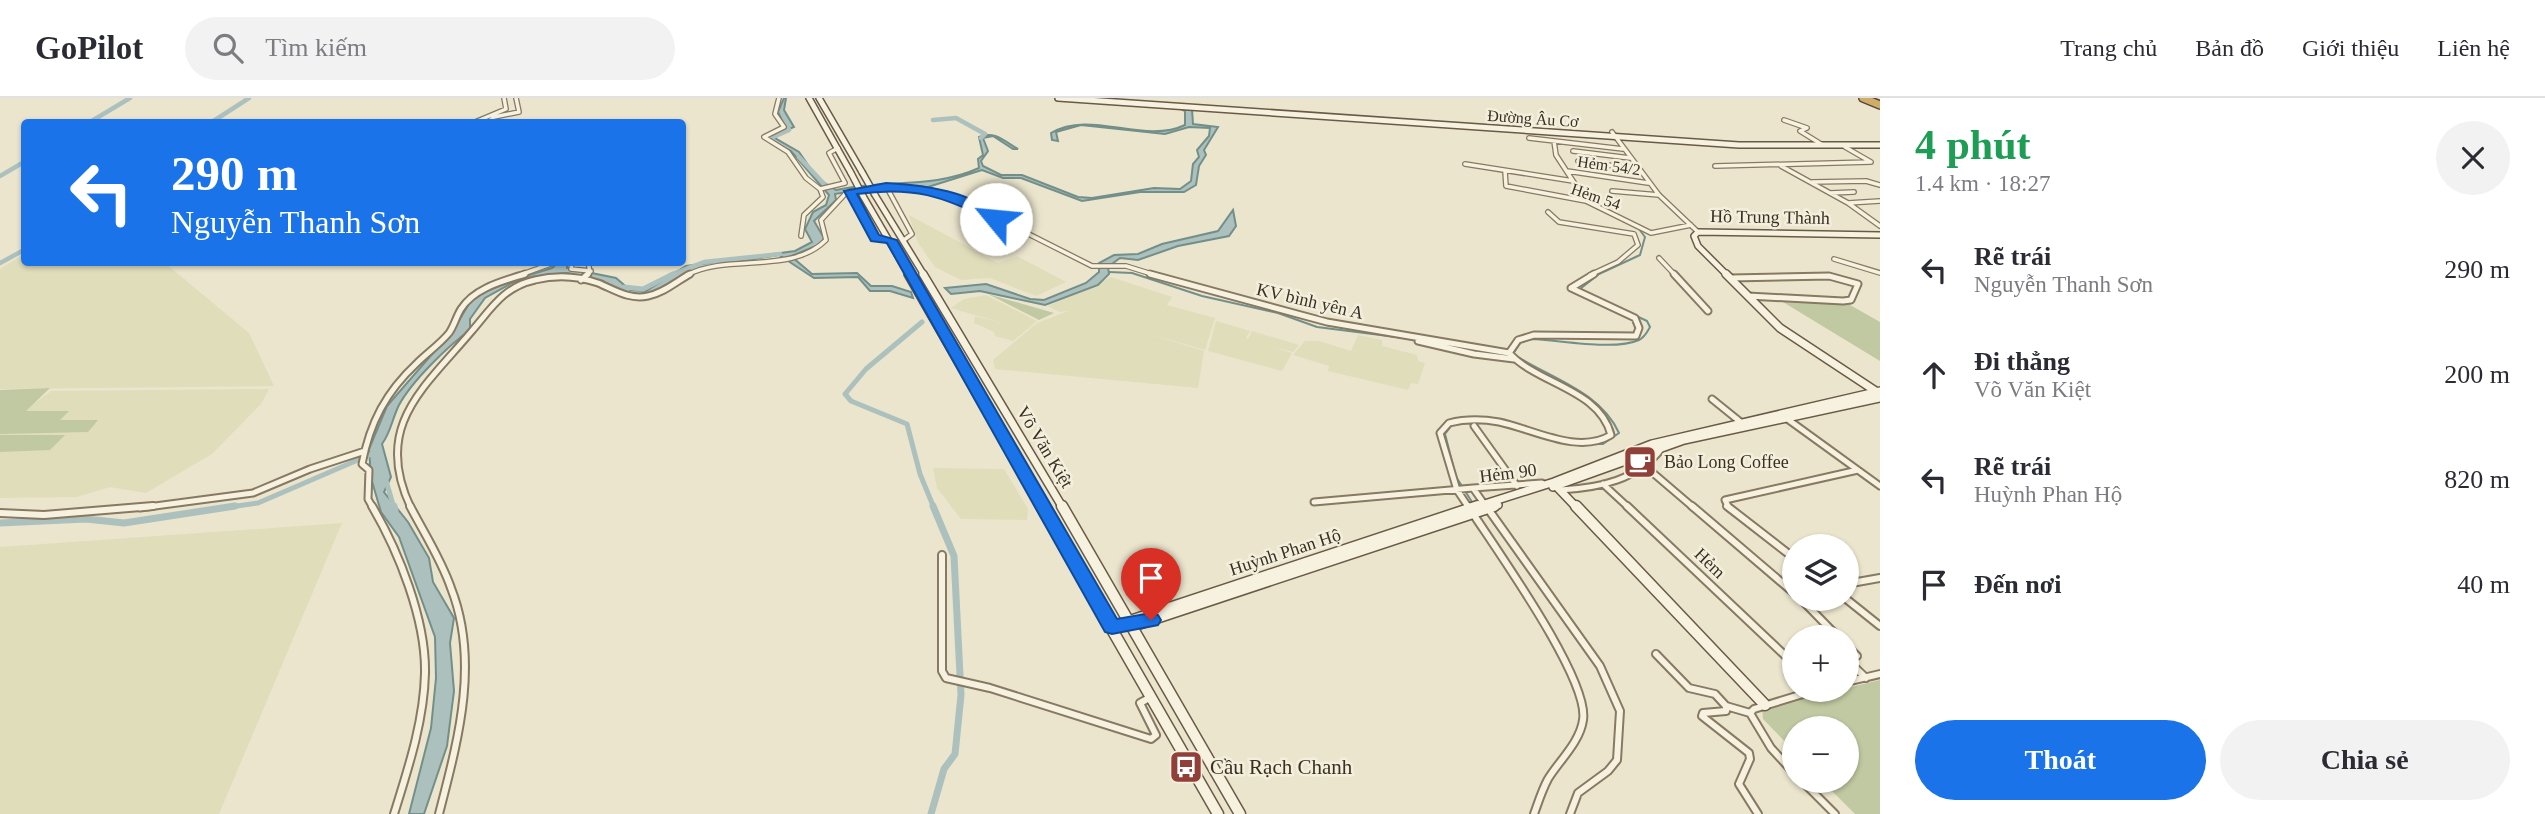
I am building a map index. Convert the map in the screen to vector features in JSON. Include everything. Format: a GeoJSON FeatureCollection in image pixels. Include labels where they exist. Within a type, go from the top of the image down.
{"type":"FeatureCollection","features":[{"type":"Feature","properties":{"kind":"highway"},"geometry":{"type":"LineString","coordinates":[[1863,98],[1880,104]]}},
{"type":"Feature","properties":{"kind":"highway"},"geometry":{"type":"LineString","coordinates":[[1872,98],[1880,104]]}},
{"type":"Feature","properties":{"kind":"street"},"geometry":{"type":"LineString","coordinates":[[482,119],[506,109],[504,98]]}},
{"type":"Feature","properties":{"kind":"street"},"geometry":{"type":"LineString","coordinates":[[492,119],[518,112],[516,98]]}},
{"type":"Feature","properties":{"kind":"street"},"geometry":{"type":"LineString","coordinates":[[779,98],[775,114],[784,127],[764,137],[788,152],[806,178],[821,189],[823,198],[808,209],[802,220],[801,236]]}},
{"type":"Feature","properties":{"kind":"street","name":"Võ Văn Kiệt"},"geometry":{"type":"LineString","coordinates":[[809,98],[1218,814]]}},
{"type":"Feature","properties":{"kind":"street","name":"Võ Văn Kiệt"},"geometry":{"type":"LineString","coordinates":[[819,98],[1030,451],[1240,814]]}},
{"type":"Feature","properties":{"kind":"street","name":"Đường Âu Cơ"},"geometry":{"type":"LineString","coordinates":[[1058,98],[1723,142],[1845,147],[1880,143]]}},
{"type":"Feature","properties":{"kind":"street","name":"Đường Âu Cơ"},"geometry":{"type":"LineString","coordinates":[[1101,98],[1241,109]]}},
{"type":"Feature","properties":{"kind":"street"},"geometry":{"type":"LineString","coordinates":[[1784,120],[1807,128],[1800,131],[1821,144]]}},
{"type":"Feature","properties":{"kind":"street"},"geometry":{"type":"LineString","coordinates":[[830,136],[841,134]]}},
{"type":"Feature","properties":{"kind":"street"},"geometry":{"type":"LineString","coordinates":[[1613,134],[1648,183],[1698,232]]}},
{"type":"Feature","properties":{"kind":"street"},"geometry":{"type":"LineString","coordinates":[[1529,138],[1623,149]]}},
{"type":"Feature","properties":{"kind":"street"},"geometry":{"type":"LineString","coordinates":[[1555,141],[1556,155],[1586,201]]}},
{"type":"Feature","properties":{"kind":"street","name":"Đường Âu Cơ"},"geometry":{"type":"LineString","coordinates":[[1723,142],[1880,143]]}},
{"type":"Feature","properties":{"kind":"street"},"geometry":{"type":"LineString","coordinates":[[1715,166],[1871,162],[1845,147]]}},
{"type":"Feature","properties":{"kind":"street"},"geometry":{"type":"LineString","coordinates":[[821,189],[846,183],[829,152],[838,148]]}},
{"type":"Feature","properties":{"kind":"street"},"geometry":{"type":"LineString","coordinates":[[1573,151],[1630,158]]}},
{"type":"Feature","properties":{"kind":"street"},"geometry":{"type":"LineString","coordinates":[[1578,161],[1638,169]]}},
{"type":"Feature","properties":{"kind":"street"},"geometry":{"type":"LineString","coordinates":[[1465,164],[1573,181]]}},
{"type":"Feature","properties":{"kind":"street"},"geometry":{"type":"LineString","coordinates":[[1779,164],[1848,203],[1880,226]]}},
{"type":"Feature","properties":{"kind":"street","name":"Hẻm 54"},"geometry":{"type":"LineString","coordinates":[[1505,171],[1506,186],[1586,201],[1647,234]]}},
{"type":"Feature","properties":{"kind":"street","name":"Hẻm 54/2"},"geometry":{"type":"LineString","coordinates":[[1567,172],[1648,183]]}},
{"type":"Feature","properties":{"kind":"street"},"geometry":{"type":"LineString","coordinates":[[1809,182],[1866,181],[1880,185]]}},
{"type":"Feature","properties":{"kind":"street"},"geometry":{"type":"LineString","coordinates":[[886,186],[912,234],[904,240]]}},
{"type":"Feature","properties":{"kind":"street"},"geometry":{"type":"LineString","coordinates":[[439,814],[461,736],[467,699],[462,623],[440,561],[401,489],[399,452],[403,418],[419,389],[473,331],[489,303],[534,280],[581,279],[627,296],[641,298],[659,293],[699,270],[810,254],[822,246],[825,240],[820,226],[822,218],[850,191],[863,192],[886,186],[923,188],[949,195],[1096,267]]}},
{"type":"Feature","properties":{"kind":"street"},"geometry":{"type":"LineString","coordinates":[[850,191],[875,238],[891,240]]}},
{"type":"Feature","properties":{"kind":"street"},"geometry":{"type":"LineString","coordinates":[[1612,191],[1659,195]]}},
{"type":"Feature","properties":{"kind":"street"},"geometry":{"type":"LineString","coordinates":[[1830,193],[1854,191]]}},
{"type":"Feature","properties":{"kind":"street"},"geometry":{"type":"LineString","coordinates":[[1848,203],[1880,201]]}},
{"type":"Feature","properties":{"kind":"street"},"geometry":{"type":"LineString","coordinates":[[1548,212],[1559,222],[1634,234],[1691,225]]}},
{"type":"Feature","properties":{"kind":"street","name":"Hồ Trung Thành"},"geometry":{"type":"LineString","coordinates":[[1879,393],[1780,328],[1698,246],[1695,236],[1698,232],[1880,236]]}},
{"type":"Feature","properties":{"kind":"street"},"geometry":{"type":"LineString","coordinates":[[1511,356],[1517,340],[1534,335],[1588,338],[1636,335],[1639,328],[1635,318],[1571,288],[1635,249],[1638,245],[1634,234]]}},
{"type":"Feature","properties":{"kind":"street"},"geometry":{"type":"LineString","coordinates":[[1659,258],[1708,312]]}},
{"type":"Feature","properties":{"kind":"street"},"geometry":{"type":"LineString","coordinates":[[1834,259],[1880,273]]}},
{"type":"Feature","properties":{"kind":"street"},"geometry":{"type":"LineString","coordinates":[[394,814],[413,754],[425,673],[421,632],[404,572],[368,499],[369,470],[364,466],[364,452],[370,425],[380,403],[415,364],[450,332],[460,310],[472,296],[511,277],[544,266]]}},
{"type":"Feature","properties":{"kind":"street"},"geometry":{"type":"LineString","coordinates":[[570,266],[571,269],[591,271]]}},
{"type":"Feature","properties":{"kind":"street"},"geometry":{"type":"LineString","coordinates":[[589,266],[591,271]]}},
{"type":"Feature","properties":{"kind":"street","name":"KV bình yên A"},"geometry":{"type":"LineString","coordinates":[[1096,267],[1130,267],[1191,287],[1317,320],[1511,356],[1539,376],[1577,394],[1606,421],[1611,435],[1606,440],[1589,444],[1492,421],[1449,423],[1440,433],[1458,489],[1555,639],[1584,712],[1576,739],[1550,775],[1534,814]]}},
{"type":"Feature","properties":{"kind":"street"},"geometry":{"type":"LineString","coordinates":[[581,279],[591,271]]}},
{"type":"Feature","properties":{"kind":"street"},"geometry":{"type":"LineString","coordinates":[[1731,278],[1829,276],[1858,284],[1851,300],[1748,296]]}},
{"type":"Feature","properties":{"kind":"street","name":"KV bình yên A"},"geometry":{"type":"LineString","coordinates":[[1418,341],[1474,354],[1511,356]]}},
{"type":"Feature","properties":{"kind":"street"},"geometry":{"type":"LineString","coordinates":[[956,354],[969,353]]}},
{"type":"Feature","properties":{"kind":"street","name":"Huỳnh Phan Hộ"},"geometry":{"type":"LineString","coordinates":[[1112,627],[1130,622],[1138,624],[1471,511],[1557,486],[1662,448],[1742,424],[1879,393]]}},
{"type":"Feature","properties":{"kind":"street","name":"Huỳnh Phan Hộ"},"geometry":{"type":"LineString","coordinates":[[1557,486],[1652,444],[1879,393]]}},
{"type":"Feature","properties":{"kind":"street"},"geometry":{"type":"LineString","coordinates":[[1712,400],[1742,424]]}},
{"type":"Feature","properties":{"kind":"street"},"geometry":{"type":"LineString","coordinates":[[1784,416],[1880,485]]}},
{"type":"Feature","properties":{"kind":"street"},"geometry":{"type":"LineString","coordinates":[[1474,426],[1517,486]]}},
{"type":"Feature","properties":{"kind":"street"},"geometry":{"type":"LineString","coordinates":[[1646,467],[1662,448]]}},
{"type":"Feature","properties":{"kind":"street"},"geometry":{"type":"LineString","coordinates":[[0,513],[44,515],[134,509],[253,493],[310,469],[364,452]]}},
{"type":"Feature","properties":{"kind":"street","name":"Hẻm 90"},"geometry":{"type":"LineString","coordinates":[[1472,488],[1603,484],[1646,467]]}},
{"type":"Feature","properties":{"kind":"street","name":"Hẻm"},"geometry":{"type":"LineString","coordinates":[[1646,467],[1782,583]]}},
{"type":"Feature","properties":{"kind":"street"},"geometry":{"type":"LineString","coordinates":[[1782,549],[1725,505],[1725,500],[1858,470]]}},
{"type":"Feature","properties":{"kind":"street","name":"Hẻm"},"geometry":{"type":"LineString","coordinates":[[1603,484],[1782,653]]}},
{"type":"Feature","properties":{"kind":"street"},"geometry":{"type":"LineString","coordinates":[[1557,486],[1765,705]]}},
{"type":"Feature","properties":{"kind":"street"},"geometry":{"type":"LineString","coordinates":[[1314,502],[1472,488]]}},
{"type":"Feature","properties":{"kind":"street","name":"Hẻm 90"},"geometry":{"type":"LineString","coordinates":[[1472,488],[1521,558],[1535,572],[1561,614],[1600,666],[1620,711],[1617,760],[1608,771],[1578,793],[1570,814]]}},
{"type":"Feature","properties":{"kind":"street"},"geometry":{"type":"LineString","coordinates":[[942,555],[943,676],[1151,739],[1156,735],[1140,703],[1152,696]]}},
{"type":"Feature","properties":{"kind":"street"},"geometry":{"type":"LineString","coordinates":[[1859,582],[1880,578]]}},
{"type":"Feature","properties":{"kind":"street"},"geometry":{"type":"LineString","coordinates":[[1859,609],[1880,626]]}},
{"type":"Feature","properties":{"kind":"street"},"geometry":{"type":"LineString","coordinates":[[1813,611],[1826,625]]}},
{"type":"Feature","properties":{"kind":"street"},"geometry":{"type":"LineString","coordinates":[[1656,654],[1689,688],[1715,694],[1726,706],[1750,713],[1771,748],[1782,759]]}},
{"type":"Feature","properties":{"kind":"street"},"geometry":{"type":"LineString","coordinates":[[1859,671],[1866,678]]}},
{"type":"Feature","properties":{"kind":"street"},"geometry":{"type":"LineString","coordinates":[[1859,679],[1880,674]]}},
{"type":"Feature","properties":{"kind":"street"},"geometry":{"type":"LineString","coordinates":[[1750,713],[1782,700]]}},
{"type":"Feature","properties":{"kind":"street"},"geometry":{"type":"LineString","coordinates":[[1726,706],[1726,710],[1703,713],[1702,716],[1749,753],[1750,759],[1739,785],[1758,814]]}},
{"type":"Feature","properties":{"kind":"street"},"geometry":{"type":"LineString","coordinates":[[1814,793],[1835,814]]}},
{"type":"Feature","properties":{"kind":"shaded area"},"geometry":{"type":"Polygon","coordinates":[[[786,98],[784,110],[794,127],[777,134],[775,138],[799,152],[817,178],[836,190],[962,175],[979,168],[978,159],[983,155],[979,137],[985,135],[990,135],[1000,138],[1018,149],[1013,149],[993,136],[983,138],[988,151],[981,161],[983,166],[1001,175],[1022,175],[1078,197],[1092,198],[1154,188],[1180,189],[1191,181],[1193,164],[1199,157],[1197,150],[1209,136],[1210,128],[1189,127],[1165,134],[1081,125],[1056,132],[1058,141],[1052,140],[1051,133],[1083,124],[1135,130],[1169,130],[1185,125],[1185,111],[1179,108],[1192,109],[1193,124],[1218,127],[1204,150],[1206,155],[1199,166],[1196,185],[1184,192],[1140,192],[1082,201],[1021,178],[1003,178],[982,170],[928,187],[881,186],[835,194],[836,200],[814,221],[824,238],[821,244],[791,256],[812,274],[857,273],[871,286],[892,286],[911,292],[913,298],[890,291],[870,291],[858,277],[814,278],[779,255],[699,268],[652,294],[625,295],[603,281],[567,273],[536,276],[512,283],[485,298],[470,319],[470,330],[451,345],[412,385],[399,405],[382,444],[391,477],[384,492],[408,522],[429,558],[433,582],[454,618],[450,643],[454,691],[447,746],[424,814],[409,814],[431,728],[436,678],[435,637],[399,537],[381,512],[371,478],[369,449],[387,406],[454,329],[470,302],[484,289],[554,266],[567,266],[616,278],[630,290],[646,291],[686,266],[795,251],[812,242],[805,229],[813,212],[826,205],[829,195],[791,151],[771,142],[767,136],[786,129],[778,112],[786,98]]]}},
{"type":"Feature","properties":{"kind":"shaded area"},"geometry":{"type":"Polygon","coordinates":[[[1233,210],[1236,226],[1229,236],[1178,246],[1138,260],[1120,258],[1108,267],[1109,274],[1098,285],[1045,305],[980,291],[951,294],[945,288],[986,284],[1030,299],[1044,300],[1086,283],[1099,272],[1099,263],[1114,255],[1138,254],[1162,244],[1218,231],[1233,210]]]}},
{"type":"Feature","properties":{"kind":"shaded area"},"geometry":{"type":"Polygon","coordinates":[[[909,215],[998,263],[1017,256],[1066,282],[1036,296],[990,278],[961,280],[935,267],[918,243],[909,215]]]}},
{"type":"Feature","properties":{"kind":"shaded area"},"geometry":{"type":"Polygon","coordinates":[[[21,256],[21,266],[169,266],[249,333],[274,386],[0,389],[0,269],[21,256]]]}},
{"type":"Feature","properties":{"kind":"shaded area"},"geometry":{"type":"Polygon","coordinates":[[[1111,277],[1172,297],[1167,305],[1215,318],[1205,350],[1146,333],[1204,351],[1198,388],[995,369],[993,360],[1037,323],[1068,311],[1059,312],[1048,306],[1111,277]]]}},
{"type":"Feature","properties":{"kind":"shaded area"},"geometry":{"type":"Polygon","coordinates":[[[986,295],[1037,321],[1013,341],[995,336],[994,332],[974,323],[975,316],[1009,325],[951,308],[964,299],[986,295]]]}},
{"type":"Feature","properties":{"kind":"shaded area"},"geometry":{"type":"Polygon","coordinates":[[[1216,321],[1250,331],[1246,338],[1248,339],[1252,331],[1299,345],[1293,352],[1271,346],[1292,353],[1282,371],[1208,351],[1216,321]]]}},
{"type":"Feature","properties":{"kind":"shaded area"},"geometry":{"type":"Polygon","coordinates":[[[1358,335],[1382,340],[1382,346],[1417,355],[1418,361],[1425,363],[1418,384],[1411,383],[1408,390],[1328,371],[1329,366],[1293,355],[1305,341],[1319,341],[1351,351],[1358,335]]]}},
{"type":"Feature","properties":{"kind":"shaded area"},"geometry":{"type":"Polygon","coordinates":[[[269,389],[261,404],[212,454],[146,493],[110,487],[77,497],[0,498],[0,429],[51,391],[269,389]]]}},
{"type":"Feature","properties":{"kind":"shaded area"},"geometry":{"type":"Polygon","coordinates":[[[933,468],[1004,469],[1028,509],[1027,520],[961,519],[937,488],[933,468]]]}},
{"type":"Feature","properties":{"kind":"shaded area"},"geometry":{"type":"Polygon","coordinates":[[[342,523],[219,814],[0,814],[0,547],[342,523]]]}},
{"type":"Feature","properties":{"kind":"green space"},"geometry":{"type":"Polygon","coordinates":[[[988,294],[1054,313],[1039,320],[988,294]]]}},
{"type":"Feature","properties":{"kind":"green space"},"geometry":{"type":"Polygon","coordinates":[[[1773,296],[1843,301],[1880,322],[1880,361],[1773,296]]]}},
{"type":"Feature","properties":{"kind":"green space"},"geometry":{"type":"Polygon","coordinates":[[[50,388],[26,411],[69,411],[60,420],[98,420],[88,432],[0,434],[0,390],[50,388]]]}},
{"type":"Feature","properties":{"kind":"green space"},"geometry":{"type":"Polygon","coordinates":[[[0,435],[65,435],[50,450],[0,452],[0,435]]]}},
{"type":"Feature","properties":{"kind":"green space"},"geometry":{"type":"Polygon","coordinates":[[[1880,680],[1880,814],[1855,814],[1834,793],[1859,793],[1859,716],[1782,716],[1782,739],[1763,719],[1762,708],[1787,702],[1859,702],[1859,685],[1880,680]]]}},
{"type":"Feature","properties":{"kind":"waterway"},"geometry":{"type":"LineString","coordinates":[[95,119],[130,98]]}},
{"type":"Feature","properties":{"kind":"waterway"},"geometry":{"type":"LineString","coordinates":[[217,119],[249,98]]}},
{"type":"Feature","properties":{"kind":"waterway"},"geometry":{"type":"LineString","coordinates":[[933,120],[956,118],[985,134],[981,138]]}},
{"type":"Feature","properties":{"kind":"waterway"},"geometry":{"type":"LineString","coordinates":[[771,138],[789,130],[786,123]]}},
{"type":"Feature","properties":{"kind":"waterway"},"geometry":{"type":"LineString","coordinates":[[799,157],[827,187]]}},
{"type":"Feature","properties":{"kind":"waterway"},"geometry":{"type":"LineString","coordinates":[[0,176],[21,164]]}},
{"type":"Feature","properties":{"kind":"waterway"},"geometry":{"type":"LineString","coordinates":[[1583,291],[1580,289],[1599,274],[1640,255],[1645,237],[1639,229]]}},
{"type":"Feature","properties":{"kind":"waterway"},"geometry":{"type":"LineString","coordinates":[[0,263],[21,252]]}},
{"type":"Feature","properties":{"kind":"waterway"},"geometry":{"type":"LineString","coordinates":[[670,275],[704,262],[780,254]]}},
{"type":"Feature","properties":{"kind":"waterway"},"geometry":{"type":"LineString","coordinates":[[1109,272],[1132,273],[1202,296],[1278,313],[1317,327],[1412,339]]}},
{"type":"Feature","properties":{"kind":"waterway"},"geometry":{"type":"LineString","coordinates":[[624,287],[643,289],[673,274]]}},
{"type":"Feature","properties":{"kind":"waterway"},"geometry":{"type":"LineString","coordinates":[[1584,444],[1603,444],[1619,433],[1600,406],[1587,396],[1513,354],[1521,342],[1532,339],[1616,345],[1639,340],[1646,334],[1650,327],[1647,321],[1594,296]]}},
{"type":"Feature","properties":{"kind":"waterway"},"geometry":{"type":"LineString","coordinates":[[922,322],[866,369],[845,394],[851,401],[907,424],[920,474],[934,508]]}},
{"type":"Feature","properties":{"kind":"waterway"},"geometry":{"type":"LineString","coordinates":[[1459,347],[1478,352]]}},
{"type":"Feature","properties":{"kind":"waterway"},"geometry":{"type":"LineString","coordinates":[[1452,425],[1445,434],[1456,477],[1462,486]]}},
{"type":"Feature","properties":{"kind":"waterway"},"geometry":{"type":"LineString","coordinates":[[223,508],[258,503],[374,453]]}},
{"type":"Feature","properties":{"kind":"waterway"},"geometry":{"type":"LineString","coordinates":[[385,477],[394,508]]}},
{"type":"Feature","properties":{"kind":"waterway"},"geometry":{"type":"LineString","coordinates":[[1465,491],[1472,502]]}},
{"type":"Feature","properties":{"kind":"waterway"},"geometry":{"type":"LineString","coordinates":[[0,523],[86,519],[124,523],[235,506]]}},
{"type":"Feature","properties":{"kind":"waterway"},"geometry":{"type":"LineString","coordinates":[[394,506],[395,510]]}},
{"type":"Feature","properties":{"kind":"waterway"},"geometry":{"type":"LineString","coordinates":[[931,814],[944,769],[955,754],[961,695],[954,556],[933,506]]}},
{"type":"Feature","properties":{"kind":"place","name":"Bảo Long Coffee"},"geometry":{"type":"Point","coordinates":[1640,462]}},
{"type":"Feature","properties":{"kind":"place","name":"Cầu Rạch Chanh"},"geometry":{"type":"Point","coordinates":[1186,767]}},
{"type":"Feature","properties":{"kind":"route"},"geometry":{"type":"LineString","coordinates":[[996,219],[957,199],[925,189],[886,186],[850,191],[854,203],[875,238],[881,241],[891,240],[1112,627],[1151,620]]}}]}
